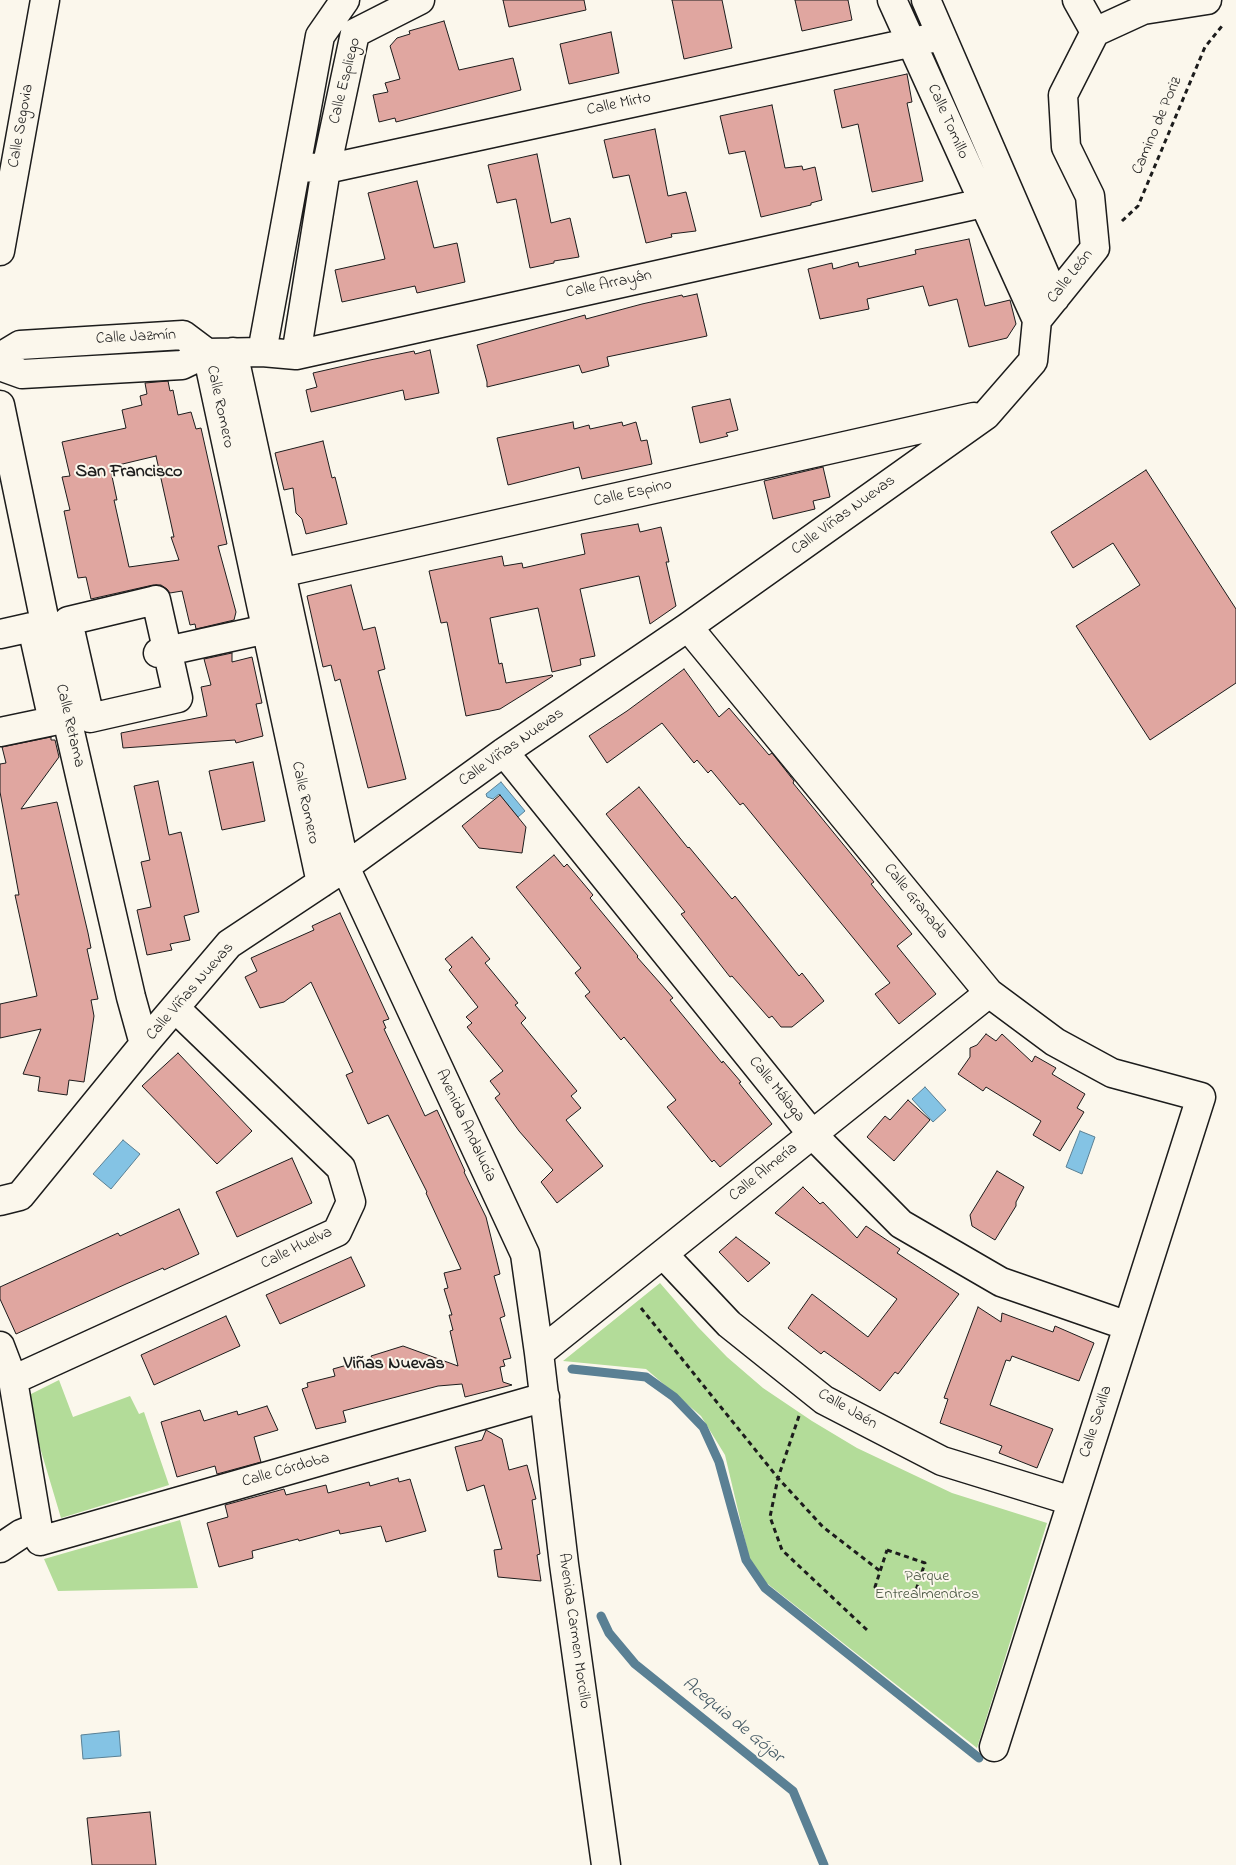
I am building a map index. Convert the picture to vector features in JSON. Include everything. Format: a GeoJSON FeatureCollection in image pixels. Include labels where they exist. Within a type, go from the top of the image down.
{"type":"FeatureCollection","features":[{"type":"Feature","properties":{"kind":"street","name":"Calle Segovia"},"geometry":{"type":"LineString","coordinates":[[0,251],[45,0]]}},
{"type":"Feature","properties":{"kind":"street","name":"Calle Espliego"},"geometry":{"type":"LineString","coordinates":[[262,352],[320,36],[345,0]]}},
{"type":"Feature","properties":{"kind":"street","name":"Calle Espliego"},"geometry":{"type":"LineString","coordinates":[[296,355],[326,169],[354,33],[420,0]]}},
{"type":"Feature","properties":{"kind":"street","name":"Calle Tomillo"},"geometry":{"type":"LineString","coordinates":[[892,0],[1037,320]]}},
{"type":"Feature","properties":{"kind":"street","name":"Calle Tomillo"},"geometry":{"type":"LineString","coordinates":[[926,0],[1055,298]]}},
{"type":"Feature","properties":{"kind":"street"},"geometry":{"type":"LineString","coordinates":[[1077,0],[1095,32],[1141,5],[1207,0]]}},
{"type":"Feature","properties":{"kind":"street","name":"Calle León"},"geometry":{"type":"LineString","coordinates":[[1037,320],[1095,248],[1090,196],[1066,147],[1063,95],[1095,32]]}},
{"type":"Feature","properties":{"kind":"street"},"geometry":{"type":"LineString","coordinates":[[911,41],[941,36]]}},
{"type":"Feature","properties":{"kind":"street","name":"Calle Mirto"},"geometry":{"type":"LineString","coordinates":[[326,169],[911,41]]}},
{"type":"Feature","properties":{"kind":"street"},"geometry":{"type":"LineString","coordinates":[[296,166],[326,169]]}},
{"type":"Feature","properties":{"kind":"street"},"geometry":{"type":"LineString","coordinates":[[984,202],[1010,197]]}},
{"type":"Feature","properties":{"kind":"street","name":"Calle Arrayán"},"geometry":{"type":"LineString","coordinates":[[220,352],[262,352],[296,355],[984,202]]}},
{"type":"Feature","properties":{"kind":"street","name":"Calle Viñas Nuevas"},"geometry":{"type":"LineString","coordinates":[[0,1201],[20,1196],[144,1044],[229,944],[345,867],[504,752],[688,627],[986,414],[1033,361],[1037,320]]}},
{"type":"Feature","properties":{"kind":"street","name":"Calle Jazmín"},"geometry":{"type":"LineString","coordinates":[[0,357],[20,345],[184,335],[220,352]]}},
{"type":"Feature","properties":{"kind":"street","name":"Calle Jazmín"},"geometry":{"type":"LineString","coordinates":[[0,366],[22,374],[182,365],[220,352]]}},
{"type":"Feature","properties":{"kind":"street","name":"Calle Romero"},"geometry":{"type":"LineString","coordinates":[[220,352],[280,572],[345,867]]}},
{"type":"Feature","properties":{"kind":"street","name":"Calle Romero"},"geometry":{"type":"LineString","coordinates":[[220,352],[267,629],[321,883]]}},
{"type":"Feature","properties":{"kind":"street","name":"Calle Retama"},"geometry":{"type":"LineString","coordinates":[[0,406],[47,632],[131,997],[144,1044]]}},
{"type":"Feature","properties":{"kind":"street","name":"Calle Espino"},"geometry":{"type":"LineString","coordinates":[[280,572],[986,414]]}},
{"type":"Feature","properties":{"kind":"street"},"geometry":{"type":"LineString","coordinates":[[156,600],[163,652],[178,698],[90,718],[68,621],[156,600]]}},
{"type":"Feature","properties":{"kind":"street"},"geometry":{"type":"LineString","coordinates":[[0,634],[32,627],[53,721],[0,732]]}},
{"type":"Feature","properties":{"kind":"street","name":"Calle Granada"},"geometry":{"type":"LineString","coordinates":[[688,627],[989,993],[1055,1042],[1112,1073],[1201,1097]]}},
{"type":"Feature","properties":{"kind":"street"},"geometry":{"type":"LineString","coordinates":[[163,652],[267,629]]}},
{"type":"Feature","properties":{"kind":"street","name":"Calle Málaga"},"geometry":{"type":"LineString","coordinates":[[504,752],[812,1134],[901,1224],[1001,1282],[1128,1326]]}},
{"type":"Feature","properties":{"kind":"street","name":"Avenida Andalucía"},"geometry":{"type":"LineString","coordinates":[[345,867],[525,1254],[545,1397]]}},
{"type":"Feature","properties":{"kind":"street","name":"Calle Almería"},"geometry":{"type":"LineString","coordinates":[[539,1353],[989,993]]}},
{"type":"Feature","properties":{"kind":"street","name":"Calle Huelva"},"geometry":{"type":"LineString","coordinates":[[13,1380],[337,1232],[351,1202],[341,1168],[175,1008]]}},
{"type":"Feature","properties":{"kind":"street","name":"Calle Sevilla"},"geometry":{"type":"LineString","coordinates":[[994,1747],[1201,1097]]}},
{"type":"Feature","properties":{"kind":"street","name":"Calle Jaén"},"geometry":{"type":"LineString","coordinates":[[663,1254],[729,1324],[824,1400],[942,1461],[1072,1501]]}},
{"type":"Feature","properties":{"kind":"street"},"geometry":{"type":"LineString","coordinates":[[0,1346],[13,1380],[36,1528],[21,1534],[0,1548]]}},
{"type":"Feature","properties":{"kind":"street","name":"Calle Córdoba"},"geometry":{"type":"LineString","coordinates":[[36,1528],[40,1541],[545,1397]]}},
{"type":"Feature","properties":{"kind":"street","name":"Avenida Carmen Morcillo"},"geometry":{"type":"LineString","coordinates":[[545,1397],[564,1564],[606,1865]]}},
{"type":"Feature","properties":{"kind":"path","name":"Camino de Poriz"},"geometry":{"type":"LineString","coordinates":[[1095,248],[1138,206],[1205,47],[1224,23]]}},
{"type":"Feature","properties":{"kind":"path"},"geometry":{"type":"LineString","coordinates":[[623,1286],[778,1478],[823,1527],[880,1571]]}},
{"type":"Feature","properties":{"kind":"path"},"geometry":{"type":"LineString","coordinates":[[808,1387],[778,1478],[770,1517],[782,1550],[867,1630]]}},
{"type":"Feature","properties":{"kind":"path"},"geometry":{"type":"LineString","coordinates":[[887,1550],[925,1563],[913,1599],[875,1587],[880,1571],[887,1550]]}},
{"type":"Feature","properties":{"kind":"green space","name":"Parque Entrealmendros"},"geometry":{"type":"Polygon","coordinates":[[[660,1283],[727,1357],[763,1388],[812,1421],[857,1448],[952,1493],[1047,1523],[977,1748],[764,1581],[749,1557],[725,1455],[701,1416],[646,1369],[563,1361],[660,1283]]]}},
{"type":"Feature","properties":{"kind":"green space"},"geometry":{"type":"Polygon","coordinates":[[[59,1380],[73,1417],[130,1396],[139,1414],[144,1412],[169,1485],[61,1518],[25,1397],[59,1380]]]}},
{"type":"Feature","properties":{"kind":"green space"},"geometry":{"type":"Polygon","coordinates":[[[180,1520],[198,1588],[58,1591],[44,1559],[180,1520]]]}},
{"type":"Feature","properties":{"kind":"water"},"geometry":{"type":"Polygon","coordinates":[[[501,782],[525,811],[518,817],[499,794],[493,799],[487,797],[486,794],[501,782]]]}},
{"type":"Feature","properties":{"kind":"water"},"geometry":{"type":"Polygon","coordinates":[[[925,1087],[946,1110],[933,1122],[912,1099],[925,1087]]]}},
{"type":"Feature","properties":{"kind":"water"},"geometry":{"type":"Polygon","coordinates":[[[1080,1131],[1095,1137],[1082,1174],[1066,1167],[1080,1131]]]}},
{"type":"Feature","properties":{"kind":"water"},"geometry":{"type":"Polygon","coordinates":[[[123,1140],[140,1154],[111,1189],[93,1174],[123,1140]]]}},
{"type":"Feature","properties":{"kind":"water"},"geometry":{"type":"Polygon","coordinates":[[[119,1731],[121,1756],[83,1759],[81,1735],[119,1731]]]}},
{"type":"Feature","properties":{"kind":"building"},"geometry":{"type":"Polygon","coordinates":[[[503,0],[584,0],[586,10],[509,27],[503,0]]]}},
{"type":"Feature","properties":{"kind":"building"},"geometry":{"type":"Polygon","coordinates":[[[672,0],[722,0],[732,48],[684,59],[672,0]]]}},
{"type":"Feature","properties":{"kind":"building"},"geometry":{"type":"Polygon","coordinates":[[[795,0],[848,0],[852,20],[802,31],[795,0]]]}},
{"type":"Feature","properties":{"kind":"building"},"geometry":{"type":"Polygon","coordinates":[[[444,21],[459,70],[513,58],[521,90],[396,122],[395,118],[379,122],[373,95],[388,92],[385,83],[400,79],[390,46],[397,38],[410,34],[409,31],[444,21]]]}},
{"type":"Feature","properties":{"kind":"building"},"geometry":{"type":"Polygon","coordinates":[[[611,32],[619,73],[569,84],[560,44],[611,32]]]}},
{"type":"Feature","properties":{"kind":"building"},"geometry":{"type":"Polygon","coordinates":[[[907,74],[912,102],[907,103],[923,181],[872,192],[858,124],[842,128],[834,90],[907,74]]]}},
{"type":"Feature","properties":{"kind":"building"},"geometry":{"type":"Polygon","coordinates":[[[772,105],[785,168],[802,166],[803,170],[815,167],[822,200],[811,203],[811,205],[761,217],[745,151],[729,154],[720,116],[772,105]]]}},
{"type":"Feature","properties":{"kind":"building"},"geometry":{"type":"Polygon","coordinates":[[[655,129],[668,196],[686,192],[696,231],[671,234],[672,237],[646,243],[629,175],[613,178],[604,140],[655,129]]]}},
{"type":"Feature","properties":{"kind":"building"},"geometry":{"type":"Polygon","coordinates":[[[537,154],[551,223],[570,218],[579,257],[554,261],[554,263],[530,268],[516,199],[497,203],[488,165],[537,154]]]}},
{"type":"Feature","properties":{"kind":"building"},"geometry":{"type":"Polygon","coordinates":[[[417,181],[434,248],[457,243],[465,282],[417,293],[415,286],[342,302],[335,270],[385,259],[368,193],[417,181]]]}},
{"type":"Feature","properties":{"kind":"building"},"geometry":{"type":"Polygon","coordinates":[[[969,239],[985,306],[1010,300],[1016,324],[1007,338],[969,347],[957,299],[929,306],[923,286],[867,299],[869,309],[820,319],[808,269],[832,263],[833,269],[858,262],[859,267],[916,254],[915,250],[969,239]]]}},
{"type":"Feature","properties":{"kind":"building"},"geometry":{"type":"Polygon","coordinates":[[[697,294],[707,336],[607,357],[609,366],[582,373],[579,365],[487,387],[477,345],[585,315],[586,319],[642,304],[682,295],[683,297],[697,294]]]}},
{"type":"Feature","properties":{"kind":"building"},"geometry":{"type":"Polygon","coordinates":[[[430,350],[439,393],[405,400],[403,390],[311,412],[306,390],[317,387],[313,373],[414,351],[415,354],[430,350]]]}},
{"type":"Feature","properties":{"kind":"building"},"geometry":{"type":"Polygon","coordinates":[[[168,381],[170,391],[173,390],[178,415],[191,412],[196,429],[201,428],[227,544],[218,546],[236,612],[234,620],[196,629],[195,624],[190,625],[182,591],[170,593],[161,585],[153,585],[91,599],[86,577],[78,578],[64,511],[70,510],[62,477],[70,476],[62,442],[126,428],[122,410],[142,405],[140,396],[147,394],[145,383],[168,381]],[[156,456],[110,467],[117,500],[114,500],[129,567],[179,560],[171,537],[174,537],[156,456]]]}},
{"type":"Feature","properties":{"kind":"building"},"geometry":{"type":"Polygon","coordinates":[[[730,399],[738,430],[726,433],[728,436],[700,443],[692,407],[730,399]]]}},
{"type":"Feature","properties":{"kind":"building"},"geometry":{"type":"Polygon","coordinates":[[[573,422],[574,429],[589,425],[590,429],[622,422],[623,426],[636,422],[641,441],[647,440],[652,464],[582,479],[579,467],[508,485],[497,438],[573,422]]]}},
{"type":"Feature","properties":{"kind":"building"},"geometry":{"type":"Polygon","coordinates":[[[323,441],[332,478],[335,477],[347,524],[306,534],[302,519],[296,513],[293,488],[284,490],[275,453],[323,441]]]}},
{"type":"Feature","properties":{"kind":"building"},"geometry":{"type":"Polygon","coordinates":[[[823,467],[830,497],[813,501],[815,509],[773,519],[764,481],[823,467]]]}},
{"type":"Feature","properties":{"kind":"building"},"geometry":{"type":"Polygon","coordinates":[[[1146,470],[1236,609],[1236,683],[1150,740],[1076,626],[1140,585],[1113,543],[1073,568],[1051,532],[1146,470]]]}},
{"type":"Feature","properties":{"kind":"building"},"geometry":{"type":"Polygon","coordinates":[[[638,524],[640,532],[661,527],[669,562],[666,562],[676,606],[650,624],[639,576],[580,589],[595,656],[580,659],[581,665],[552,672],[538,608],[490,618],[499,664],[502,663],[506,683],[553,676],[500,709],[466,716],[447,622],[441,623],[429,571],[502,556],[504,566],[522,563],[523,568],[585,554],[581,534],[638,524]]]}},
{"type":"Feature","properties":{"kind":"building"},"geometry":{"type":"Polygon","coordinates":[[[351,585],[363,630],[375,627],[385,669],[378,671],[406,779],[368,788],[340,679],[335,681],[331,665],[323,667],[307,596],[351,585]]]}},
{"type":"Feature","properties":{"kind":"building"},"geometry":{"type":"Polygon","coordinates":[[[232,653],[232,662],[252,657],[262,703],[256,704],[263,736],[236,743],[235,740],[123,748],[121,733],[207,716],[201,687],[211,685],[204,659],[232,653]]]}},
{"type":"Feature","properties":{"kind":"building"},"geometry":{"type":"Polygon","coordinates":[[[684,669],[719,717],[729,708],[769,755],[772,753],[794,781],[793,783],[874,882],[871,884],[912,934],[897,946],[936,994],[899,1024],[875,994],[890,983],[743,803],[740,805],[711,770],[708,773],[697,760],[694,763],[662,723],[607,763],[589,736],[684,669]]]}},
{"type":"Feature","properties":{"kind":"building"},"geometry":{"type":"Polygon","coordinates":[[[51,737],[51,740],[55,740],[59,757],[21,809],[57,802],[88,933],[91,948],[87,949],[98,999],[91,1000],[94,1016],[84,1082],[69,1080],[67,1095],[38,1091],[40,1077],[23,1074],[41,1029],[0,1038],[0,1004],[37,996],[15,895],[19,895],[0,792],[0,764],[6,763],[2,747],[51,737]]]}},
{"type":"Feature","properties":{"kind":"building"},"geometry":{"type":"Polygon","coordinates":[[[253,762],[265,821],[222,830],[209,771],[253,762]]]}},
{"type":"Feature","properties":{"kind":"building"},"geometry":{"type":"Polygon","coordinates":[[[158,781],[169,835],[181,832],[199,912],[184,916],[190,940],[170,944],[172,950],[147,955],[137,910],[151,907],[141,862],[150,860],[134,786],[158,781]]]}},
{"type":"Feature","properties":{"kind":"building"},"geometry":{"type":"Polygon","coordinates":[[[639,787],[732,899],[735,896],[799,976],[802,973],[824,1001],[792,1027],[781,1027],[772,1016],[769,1018],[732,976],[730,977],[681,914],[685,912],[606,814],[639,787]]]}},
{"type":"Feature","properties":{"kind":"building"},"geometry":{"type":"Polygon","coordinates":[[[500,795],[526,827],[522,853],[479,848],[462,826],[500,795]]]}},
{"type":"Feature","properties":{"kind":"building"},"geometry":{"type":"Polygon","coordinates":[[[554,855],[564,867],[567,864],[593,895],[590,898],[637,957],[673,998],[670,1000],[722,1063],[723,1061],[741,1082],[739,1083],[772,1124],[720,1167],[714,1160],[712,1162],[667,1107],[676,1100],[624,1037],[621,1040],[585,996],[590,992],[575,973],[581,968],[516,887],[554,855]]]}},
{"type":"Feature","properties":{"kind":"building"},"geometry":{"type":"Polygon","coordinates":[[[340,913],[389,1019],[383,1021],[386,1028],[384,1029],[425,1116],[437,1110],[486,1217],[500,1274],[494,1276],[505,1316],[500,1318],[511,1358],[503,1360],[505,1366],[500,1367],[503,1382],[512,1385],[465,1397],[462,1384],[438,1386],[343,1411],[346,1422],[316,1429],[302,1389],[308,1387],[307,1383],[335,1376],[333,1369],[372,1358],[371,1356],[403,1346],[458,1366],[450,1331],[453,1330],[449,1315],[452,1315],[444,1289],[448,1288],[444,1273],[461,1269],[427,1192],[388,1115],[368,1124],[346,1075],[353,1072],[311,982],[284,1002],[260,1008],[245,977],[257,971],[251,958],[314,930],[312,926],[340,913]]]}},
{"type":"Feature","properties":{"kind":"building"},"geometry":{"type":"Polygon","coordinates":[[[472,937],[490,959],[485,963],[518,1003],[515,1005],[526,1018],[521,1023],[577,1091],[571,1096],[581,1108],[566,1120],[603,1166],[557,1203],[541,1182],[553,1170],[519,1131],[495,1098],[500,1094],[490,1081],[503,1071],[467,1027],[472,1023],[466,1017],[478,1007],[449,970],[452,967],[445,959],[472,937]]]}},
{"type":"Feature","properties":{"kind":"building"},"geometry":{"type":"Polygon","coordinates":[[[986,1034],[996,1041],[1002,1034],[1032,1062],[1035,1056],[1056,1068],[1052,1074],[1085,1094],[1077,1108],[1084,1112],[1060,1151],[1033,1135],[1041,1121],[986,1087],[983,1091],[958,1074],[970,1057],[970,1048],[977,1045],[986,1034]]]}},
{"type":"Feature","properties":{"kind":"building"},"geometry":{"type":"Polygon","coordinates":[[[178,1053],[252,1131],[217,1164],[142,1086],[178,1053]]]}},
{"type":"Feature","properties":{"kind":"building"},"geometry":{"type":"Polygon","coordinates":[[[908,1100],[930,1120],[894,1161],[867,1137],[885,1116],[890,1120],[908,1100]]]}},
{"type":"Feature","properties":{"kind":"building"},"geometry":{"type":"Polygon","coordinates":[[[292,1158],[312,1203],[237,1237],[216,1192],[292,1158]]]}},
{"type":"Feature","properties":{"kind":"building"},"geometry":{"type":"Polygon","coordinates":[[[997,1171],[1024,1187],[1016,1202],[1016,1206],[995,1240],[972,1226],[970,1215],[997,1171]]]}},
{"type":"Feature","properties":{"kind":"building"},"geometry":{"type":"Polygon","coordinates":[[[803,1187],[820,1204],[823,1202],[857,1238],[866,1226],[900,1249],[897,1253],[959,1294],[898,1374],[895,1372],[880,1391],[824,1351],[821,1354],[788,1328],[812,1294],[868,1337],[897,1299],[775,1213],[803,1187]]]}},
{"type":"Feature","properties":{"kind":"building"},"geometry":{"type":"Polygon","coordinates":[[[179,1209],[199,1254],[126,1284],[16,1334],[0,1299],[0,1287],[118,1233],[120,1236],[179,1209]]]}},
{"type":"Feature","properties":{"kind":"building"},"geometry":{"type":"Polygon","coordinates":[[[736,1237],[770,1263],[748,1282],[719,1252],[736,1237]]]}},
{"type":"Feature","properties":{"kind":"building"},"geometry":{"type":"Polygon","coordinates":[[[351,1257],[365,1286],[280,1324],[266,1295],[351,1257]]]}},
{"type":"Feature","properties":{"kind":"building"},"geometry":{"type":"Polygon","coordinates":[[[978,1307],[1001,1322],[1002,1313],[1053,1332],[1055,1326],[1094,1343],[1079,1381],[1012,1356],[1010,1361],[1006,1360],[990,1405],[1053,1429],[1037,1468],[999,1453],[1002,1446],[940,1423],[948,1399],[944,1398],[978,1307]]]}},
{"type":"Feature","properties":{"kind":"building"},"geometry":{"type":"Polygon","coordinates":[[[226,1316],[240,1346],[154,1385],[141,1355],[226,1316]]]}},
{"type":"Feature","properties":{"kind":"building"},"geometry":{"type":"Polygon","coordinates":[[[267,1406],[278,1430],[254,1437],[261,1462],[217,1474],[215,1466],[177,1477],[161,1422],[200,1410],[204,1421],[237,1411],[238,1415],[267,1406]]]}},
{"type":"Feature","properties":{"kind":"building"},"geometry":{"type":"Polygon","coordinates":[[[486,1430],[502,1439],[509,1470],[527,1465],[536,1499],[532,1500],[540,1554],[537,1555],[541,1581],[498,1577],[494,1550],[502,1549],[484,1485],[467,1491],[455,1447],[482,1440],[486,1430]]]}},
{"type":"Feature","properties":{"kind":"building"},"geometry":{"type":"Polygon","coordinates":[[[398,1478],[399,1482],[410,1479],[426,1531],[386,1542],[381,1526],[340,1534],[339,1530],[252,1551],[253,1558],[219,1567],[207,1523],[228,1517],[225,1505],[284,1489],[286,1495],[326,1485],[328,1493],[369,1482],[370,1486],[398,1478]]]}},
{"type":"Feature","properties":{"kind":"building"},"geometry":{"type":"Polygon","coordinates":[[[150,1812],[156,1865],[92,1865],[87,1818],[150,1812]]]}},
{"type":"Feature","properties":{"kind":"waterway"},"geometry":{"type":"LineString","coordinates":[[572,1369],[646,1377],[674,1397],[703,1427],[719,1462],[746,1560],[765,1588],[979,1758]]}},
{"type":"Feature","properties":{"kind":"waterway","name":"Acequia de Gójar"},"geometry":{"type":"LineString","coordinates":[[601,1616],[609,1633],[635,1664],[793,1791],[824,1865]]}},
{"type":"Feature","properties":{"kind":"district","name":"San Francisco"},"geometry":{"type":"Point","coordinates":[129,473]}},
{"type":"Feature","properties":{"kind":"district","name":"Viñas Nuevas"},"geometry":{"type":"Point","coordinates":[394,1365]}}]}
